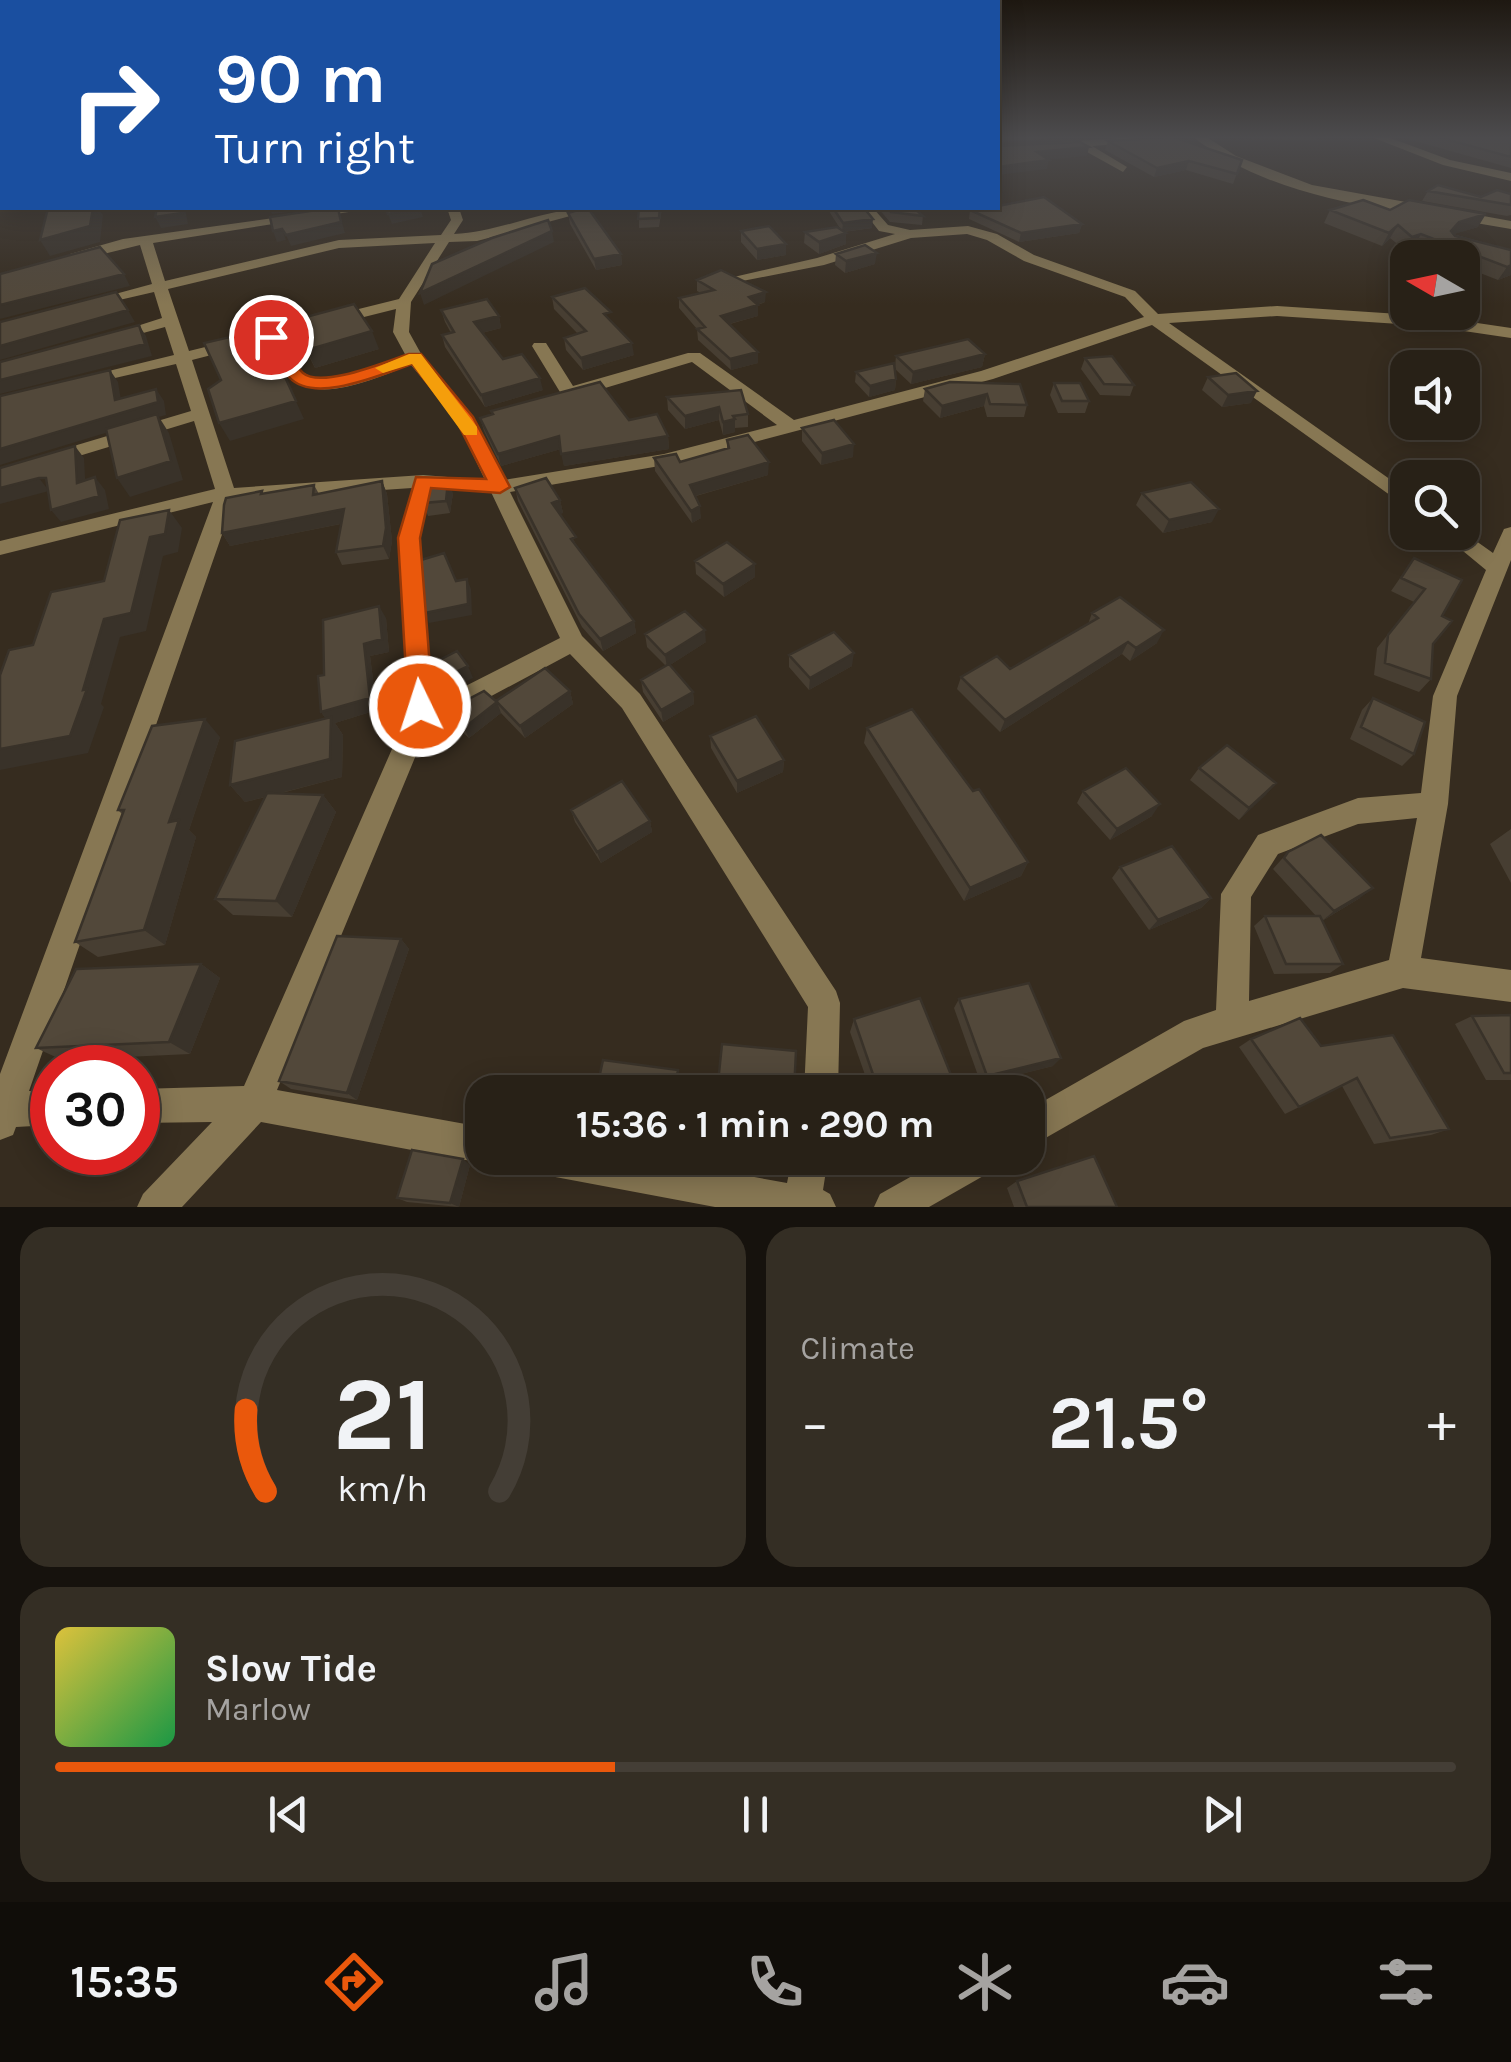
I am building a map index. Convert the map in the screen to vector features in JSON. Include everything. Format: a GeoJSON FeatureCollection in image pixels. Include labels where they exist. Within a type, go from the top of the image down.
{"type":"FeatureCollection","features":[{"type":"Feature","properties":{"kind":"street"},"geometry":{"type":"LineString","coordinates":[[1330,192],[1511,225]]}},
{"type":"Feature","properties":{"kind":"street"},"geometry":{"type":"LineString","coordinates":[[234,210],[238,226]]}},
{"type":"Feature","properties":{"kind":"street"},"geometry":{"type":"LineString","coordinates":[[52,264],[146,240],[354,210]]}},
{"type":"Feature","properties":{"kind":"street"},"geometry":{"type":"LineString","coordinates":[[454,210],[457,220],[404,302],[401,332],[415,358],[475,420],[500,487],[573,642],[630,702],[824,1003],[822,1075]]}},
{"type":"Feature","properties":{"kind":"street"},"geometry":{"type":"LineString","coordinates":[[519,210],[523,223]]}},
{"type":"Feature","properties":{"kind":"street"},"geometry":{"type":"LineString","coordinates":[[71,308],[339,244],[477,237],[585,210]]}},
{"type":"Feature","properties":{"kind":"street"},"geometry":{"type":"LineString","coordinates":[[869,210],[884,228],[910,234]]}},
{"type":"Feature","properties":{"kind":"street"},"geometry":{"type":"LineString","coordinates":[[732,279],[838,258],[910,234],[968,230],[992,237],[1029,258],[1130,294],[1154,319],[1390,489]]}},
{"type":"Feature","properties":{"kind":"street"},"geometry":{"type":"LineString","coordinates":[[30,1111],[1,1114],[226,494],[146,240]]}},
{"type":"Feature","properties":{"kind":"street"},"geometry":{"type":"LineString","coordinates":[[73,385],[404,302]]}},
{"type":"Feature","properties":{"kind":"street"},"geometry":{"type":"LineString","coordinates":[[0,548],[206,496],[423,481],[500,487],[664,460],[987,374],[1154,319],[1277,311],[1430,321],[1511,333]]}},
{"type":"Feature","properties":{"kind":"street"},"geometry":{"type":"LineString","coordinates":[[95,342],[171,320]]}},
{"type":"Feature","properties":{"kind":"street"},"geometry":{"type":"LineString","coordinates":[[271,337],[297,376],[309,383],[341,381],[415,358]]}},
{"type":"Feature","properties":{"kind":"street"},"geometry":{"type":"LineString","coordinates":[[540,346],[560,395],[694,356],[791,426]]}},
{"type":"Feature","properties":{"kind":"street"},"geometry":{"type":"LineString","coordinates":[[0,474],[199,414]]}},
{"type":"Feature","properties":{"kind":"street"},"geometry":{"type":"LineString","coordinates":[[156,1207],[254,1103],[416,724],[420,706],[409,538],[423,481]]}},
{"type":"Feature","properties":{"kind":"street"},"geometry":{"type":"LineString","coordinates":[[1403,972],[1434,804],[1445,696],[1506,546],[1480,540]]}},
{"type":"Feature","properties":{"kind":"street"},"geometry":{"type":"LineString","coordinates":[[416,724],[573,642]]}},
{"type":"Feature","properties":{"kind":"street"},"geometry":{"type":"LineString","coordinates":[[1232,1023],[1236,894],[1268,844],[1358,811],[1434,804]]}},
{"type":"Feature","properties":{"kind":"street"},"geometry":{"type":"LineString","coordinates":[[1045,1120],[1196,1033],[1403,972],[1511,986]]}},
{"type":"Feature","properties":{"kind":"street"},"geometry":{"type":"LineString","coordinates":[[160,1105],[254,1103],[465,1142]]}},
{"type":"Feature","properties":{"kind":"street"},"geometry":{"type":"LineString","coordinates":[[641,1175],[806,1206],[809,1175]]}},
{"type":"Feature","properties":{"kind":"street"},"geometry":{"type":"LineString","coordinates":[[893,1207],[949,1175]]}},
{"type":"Feature","properties":{"kind":"building"},"geometry":{"type":"Polygon","coordinates":[[[1436,192],[1481,197],[1505,192],[1511,194],[1511,205],[1436,192]]]}},
{"type":"Feature","properties":{"kind":"building"},"geometry":{"type":"Polygon","coordinates":[[[1044,197],[1082,224],[1021,233],[970,210],[1000,210],[1000,206],[1044,197]]]}},
{"type":"Feature","properties":{"kind":"building"},"geometry":{"type":"Polygon","coordinates":[[[1363,200],[1390,210],[1409,200],[1486,214],[1459,222],[1451,231],[1471,240],[1437,240],[1421,234],[1412,237],[1398,225],[1389,233],[1330,210],[1363,200]]]}},
{"type":"Feature","properties":{"kind":"building"},"geometry":{"type":"Polygon","coordinates":[[[48,210],[93,210],[90,226],[40,240],[48,210]]]}},
{"type":"Feature","properties":{"kind":"building"},"geometry":{"type":"Polygon","coordinates":[[[157,210],[181,210],[182,213],[155,217],[157,210]]]}},
{"type":"Feature","properties":{"kind":"building"},"geometry":{"type":"Polygon","coordinates":[[[338,210],[341,222],[286,235],[282,229],[273,231],[270,217],[338,210]]]}},
{"type":"Feature","properties":{"kind":"building"},"geometry":{"type":"Polygon","coordinates":[[[589,210],[621,254],[594,259],[568,213],[589,210]]]}},
{"type":"Feature","properties":{"kind":"building"},"geometry":{"type":"Polygon","coordinates":[[[639,210],[660,210],[659,218],[638,219],[639,210]]]}},
{"type":"Feature","properties":{"kind":"building"},"geometry":{"type":"Polygon","coordinates":[[[834,210],[866,210],[873,219],[843,223],[834,210]]]}},
{"type":"Feature","properties":{"kind":"building"},"geometry":{"type":"Polygon","coordinates":[[[916,210],[923,216],[891,212],[916,210]]]}},
{"type":"Feature","properties":{"kind":"building"},"geometry":{"type":"Polygon","coordinates":[[[548,220],[552,231],[420,293],[432,264],[492,238],[548,220]]]}},
{"type":"Feature","properties":{"kind":"building"},"geometry":{"type":"Polygon","coordinates":[[[769,226],[786,244],[757,249],[741,231],[769,226]]]}},
{"type":"Feature","properties":{"kind":"building"},"geometry":{"type":"Polygon","coordinates":[[[837,227],[846,233],[819,242],[805,232],[837,227]]]}},
{"type":"Feature","properties":{"kind":"building"},"geometry":{"type":"Polygon","coordinates":[[[1480,242],[1511,250],[1511,265],[1480,257],[1480,242]]]}},
{"type":"Feature","properties":{"kind":"building"},"geometry":{"type":"Polygon","coordinates":[[[865,245],[877,253],[846,261],[836,254],[865,245]]]}},
{"type":"Feature","properties":{"kind":"building"},"geometry":{"type":"Polygon","coordinates":[[[100,247],[124,274],[0,305],[0,274],[100,247]]]}},
{"type":"Feature","properties":{"kind":"building"},"geometry":{"type":"Polygon","coordinates":[[[721,270],[766,292],[749,297],[758,305],[721,316],[758,352],[730,359],[697,329],[705,327],[679,298],[714,290],[697,280],[721,270]]]}},
{"type":"Feature","properties":{"kind":"building"},"geometry":{"type":"Polygon","coordinates":[[[585,288],[611,312],[604,314],[632,343],[581,358],[564,338],[586,331],[552,297],[585,288]]]}},
{"type":"Feature","properties":{"kind":"building"},"geometry":{"type":"Polygon","coordinates":[[[116,292],[128,310],[0,346],[0,322],[116,292]]]}},
{"type":"Feature","properties":{"kind":"building"},"geometry":{"type":"Polygon","coordinates":[[[487,299],[499,316],[474,322],[503,359],[522,354],[540,378],[481,395],[442,335],[454,332],[441,310],[487,299]]]}},
{"type":"Feature","properties":{"kind":"building"},"geometry":{"type":"Polygon","coordinates":[[[354,304],[372,331],[307,350],[291,321],[354,304]]]}},
{"type":"Feature","properties":{"kind":"building"},"geometry":{"type":"Polygon","coordinates":[[[139,325],[145,344],[0,380],[0,362],[139,325]]]}},
{"type":"Feature","properties":{"kind":"building"},"geometry":{"type":"Polygon","coordinates":[[[256,331],[269,369],[280,366],[296,401],[219,423],[208,389],[221,380],[204,343],[256,331]]]}},
{"type":"Feature","properties":{"kind":"building"},"geometry":{"type":"Polygon","coordinates":[[[968,339],[985,354],[913,372],[896,356],[968,339]]]}},
{"type":"Feature","properties":{"kind":"building"},"geometry":{"type":"Polygon","coordinates":[[[1112,356],[1134,385],[1104,384],[1085,358],[1112,356]]]}},
{"type":"Feature","properties":{"kind":"building"},"geometry":{"type":"Polygon","coordinates":[[[894,363],[896,379],[870,386],[856,372],[894,363]]]}},
{"type":"Feature","properties":{"kind":"building"},"geometry":{"type":"Polygon","coordinates":[[[110,370],[115,400],[156,389],[158,402],[0,449],[0,396],[110,370]]]}},
{"type":"Feature","properties":{"kind":"building"},"geometry":{"type":"Polygon","coordinates":[[[1236,373],[1257,391],[1228,395],[1208,377],[1236,373]]]}},
{"type":"Feature","properties":{"kind":"building"},"geometry":{"type":"Polygon","coordinates":[[[600,382],[629,420],[657,414],[668,436],[561,454],[559,436],[498,454],[480,418],[493,414],[491,411],[600,382]]]}},
{"type":"Feature","properties":{"kind":"building"},"geometry":{"type":"Polygon","coordinates":[[[950,382],[1020,384],[1027,405],[990,404],[987,394],[942,406],[925,389],[950,382]]]}},
{"type":"Feature","properties":{"kind":"building"},"geometry":{"type":"Polygon","coordinates":[[[1054,383],[1080,383],[1089,401],[1062,401],[1054,383]]]}},
{"type":"Feature","properties":{"kind":"building"},"geometry":{"type":"Polygon","coordinates":[[[741,390],[748,414],[723,422],[719,407],[685,416],[667,397],[741,390]]]}},
{"type":"Feature","properties":{"kind":"building"},"geometry":{"type":"Polygon","coordinates":[[[157,414],[171,461],[117,478],[106,429],[157,414]]]}},
{"type":"Feature","properties":{"kind":"building"},"geometry":{"type":"Polygon","coordinates":[[[834,420],[854,444],[822,453],[802,428],[834,420]]]}},
{"type":"Feature","properties":{"kind":"building"},"geometry":{"type":"Polygon","coordinates":[[[748,435],[769,462],[690,485],[700,506],[691,511],[654,458],[676,454],[680,462],[729,448],[727,440],[748,435]]]}},
{"type":"Feature","properties":{"kind":"building"},"geometry":{"type":"Polygon","coordinates":[[[75,446],[77,483],[95,477],[99,496],[51,510],[46,478],[0,488],[0,468],[75,446]]]}},
{"type":"Feature","properties":{"kind":"building"},"geometry":{"type":"Polygon","coordinates":[[[546,478],[560,500],[552,503],[576,537],[571,539],[634,621],[600,639],[579,614],[515,488],[546,478]]]}},
{"type":"Feature","properties":{"kind":"building"},"geometry":{"type":"Polygon","coordinates":[[[382,481],[386,528],[383,546],[336,552],[344,509],[222,533],[226,498],[314,485],[313,495],[382,481]]]}},
{"type":"Feature","properties":{"kind":"building"},"geometry":{"type":"Polygon","coordinates":[[[429,481],[448,481],[446,501],[423,503],[429,481]]]}},
{"type":"Feature","properties":{"kind":"building"},"geometry":{"type":"Polygon","coordinates":[[[1191,482],[1219,509],[1169,520],[1142,493],[1191,482]]]}},
{"type":"Feature","properties":{"kind":"building"},"geometry":{"type":"Polygon","coordinates":[[[169,510],[165,534],[150,537],[131,613],[104,619],[83,690],[87,689],[70,736],[0,749],[0,675],[9,650],[33,645],[51,592],[104,581],[120,520],[169,510]]]}},
{"type":"Feature","properties":{"kind":"building"},"geometry":{"type":"Polygon","coordinates":[[[727,542],[755,564],[723,584],[695,561],[727,542]]]}},
{"type":"Feature","properties":{"kind":"building"},"geometry":{"type":"Polygon","coordinates":[[[444,553],[456,581],[467,579],[468,604],[425,613],[421,560],[444,553]]]}},
{"type":"Feature","properties":{"kind":"building"},"geometry":{"type":"Polygon","coordinates":[[[1414,558],[1462,580],[1442,616],[1452,621],[1433,644],[1431,679],[1385,663],[1388,635],[1425,589],[1401,578],[1414,558]]]}},
{"type":"Feature","properties":{"kind":"building"},"geometry":{"type":"Polygon","coordinates":[[[1120,597],[1164,630],[1136,648],[1128,642],[1005,720],[961,677],[997,656],[1010,669],[1098,618],[1092,613],[1120,597]]]}},
{"type":"Feature","properties":{"kind":"building"},"geometry":{"type":"Polygon","coordinates":[[[379,606],[382,639],[364,644],[370,698],[321,712],[318,676],[324,675],[323,620],[379,606]]]}},
{"type":"Feature","properties":{"kind":"building"},"geometry":{"type":"Polygon","coordinates":[[[685,611],[705,630],[665,655],[645,634],[685,611]]]}},
{"type":"Feature","properties":{"kind":"building"},"geometry":{"type":"Polygon","coordinates":[[[834,632],[854,653],[810,678],[789,655],[834,632]]]}},
{"type":"Feature","properties":{"kind":"building"},"geometry":{"type":"Polygon","coordinates":[[[457,651],[468,666],[429,685],[428,666],[457,651]]]}},
{"type":"Feature","properties":{"kind":"building"},"geometry":{"type":"Polygon","coordinates":[[[669,664],[693,692],[661,710],[641,680],[669,664]]]}},
{"type":"Feature","properties":{"kind":"building"},"geometry":{"type":"Polygon","coordinates":[[[545,668],[570,691],[520,726],[496,701],[545,668]]]}},
{"type":"Feature","properties":{"kind":"building"},"geometry":{"type":"Polygon","coordinates":[[[484,691],[497,702],[464,728],[446,711],[484,691]]]}},
{"type":"Feature","properties":{"kind":"building"},"geometry":{"type":"Polygon","coordinates":[[[1373,698],[1425,722],[1414,754],[1361,727],[1373,698]]]}},
{"type":"Feature","properties":{"kind":"building"},"geometry":{"type":"Polygon","coordinates":[[[912,709],[973,791],[979,789],[1028,862],[970,888],[867,728],[912,709]]]}},
{"type":"Feature","properties":{"kind":"building"},"geometry":{"type":"Polygon","coordinates":[[[756,716],[784,760],[737,781],[710,736],[756,716]]]}},
{"type":"Feature","properties":{"kind":"building"},"geometry":{"type":"Polygon","coordinates":[[[331,717],[330,759],[230,785],[235,741],[331,717]]]}},
{"type":"Feature","properties":{"kind":"building"},"geometry":{"type":"Polygon","coordinates":[[[205,719],[169,822],[179,820],[144,930],[75,942],[124,810],[118,810],[152,726],[205,719]]]}},
{"type":"Feature","properties":{"kind":"building"},"geometry":{"type":"Polygon","coordinates":[[[1227,745],[1276,783],[1249,808],[1199,768],[1227,745]]]}},
{"type":"Feature","properties":{"kind":"building"},"geometry":{"type":"Polygon","coordinates":[[[1126,768],[1160,804],[1117,829],[1083,791],[1126,768]]]}},
{"type":"Feature","properties":{"kind":"building"},"geometry":{"type":"Polygon","coordinates":[[[622,781],[650,821],[597,852],[571,810],[622,781]]]}},
{"type":"Feature","properties":{"kind":"building"},"geometry":{"type":"Polygon","coordinates":[[[267,793],[323,795],[276,901],[215,899],[267,793]]]}},
{"type":"Feature","properties":{"kind":"building"},"geometry":{"type":"Polygon","coordinates":[[[1321,835],[1373,888],[1334,911],[1284,858],[1321,835]]]}},
{"type":"Feature","properties":{"kind":"building"},"geometry":{"type":"Polygon","coordinates":[[[1172,846],[1211,898],[1158,920],[1120,867],[1172,846]]]}},
{"type":"Feature","properties":{"kind":"building"},"geometry":{"type":"Polygon","coordinates":[[[1265,916],[1320,916],[1343,964],[1286,964],[1265,916]]]}},
{"type":"Feature","properties":{"kind":"building"},"geometry":{"type":"Polygon","coordinates":[[[337,936],[401,939],[347,1093],[279,1081],[337,936]]]}},
{"type":"Feature","properties":{"kind":"building"},"geometry":{"type":"Polygon","coordinates":[[[201,964],[169,1042],[38,1045],[76,969],[201,964]]]}},
{"type":"Feature","properties":{"kind":"building"},"geometry":{"type":"Polygon","coordinates":[[[1029,983],[1061,1058],[987,1075],[959,999],[1029,983]]]}},
{"type":"Feature","properties":{"kind":"building"},"geometry":{"type":"Polygon","coordinates":[[[920,998],[951,1075],[873,1075],[854,1019],[920,998]]]}},
{"type":"Feature","properties":{"kind":"building"},"geometry":{"type":"Polygon","coordinates":[[[1511,1015],[1511,1073],[1504,1073],[1472,1016],[1511,1015]]]}},
{"type":"Feature","properties":{"kind":"building"},"geometry":{"type":"Polygon","coordinates":[[[1300,1018],[1321,1046],[1393,1035],[1449,1129],[1390,1138],[1357,1078],[1299,1107],[1251,1039],[1300,1018]]]}},
{"type":"Feature","properties":{"kind":"building"},"geometry":{"type":"Polygon","coordinates":[[[722,1044],[796,1051],[795,1075],[719,1075],[722,1044]]]}},
{"type":"Feature","properties":{"kind":"building"},"geometry":{"type":"Polygon","coordinates":[[[603,1060],[678,1070],[677,1075],[600,1075],[603,1060]]]}},
{"type":"Feature","properties":{"kind":"building"},"geometry":{"type":"Polygon","coordinates":[[[412,1150],[463,1159],[450,1203],[397,1198],[412,1150]]]}},
{"type":"Feature","properties":{"kind":"building"},"geometry":{"type":"Polygon","coordinates":[[[1094,1156],[1117,1207],[1027,1207],[1017,1181],[1094,1156]]]}},
{"type":"Feature","properties":{"kind":"slow traffic"},"geometry":{"type":"LineString","coordinates":[[383,368],[415,358],[471,431]]}},
{"type":"Feature","properties":{"kind":"route"},"geometry":{"type":"LineString","coordinates":[[271,337],[297,376],[309,383],[341,381],[415,358],[464,417],[500,487],[423,481],[409,538],[420,706]]}}]}
